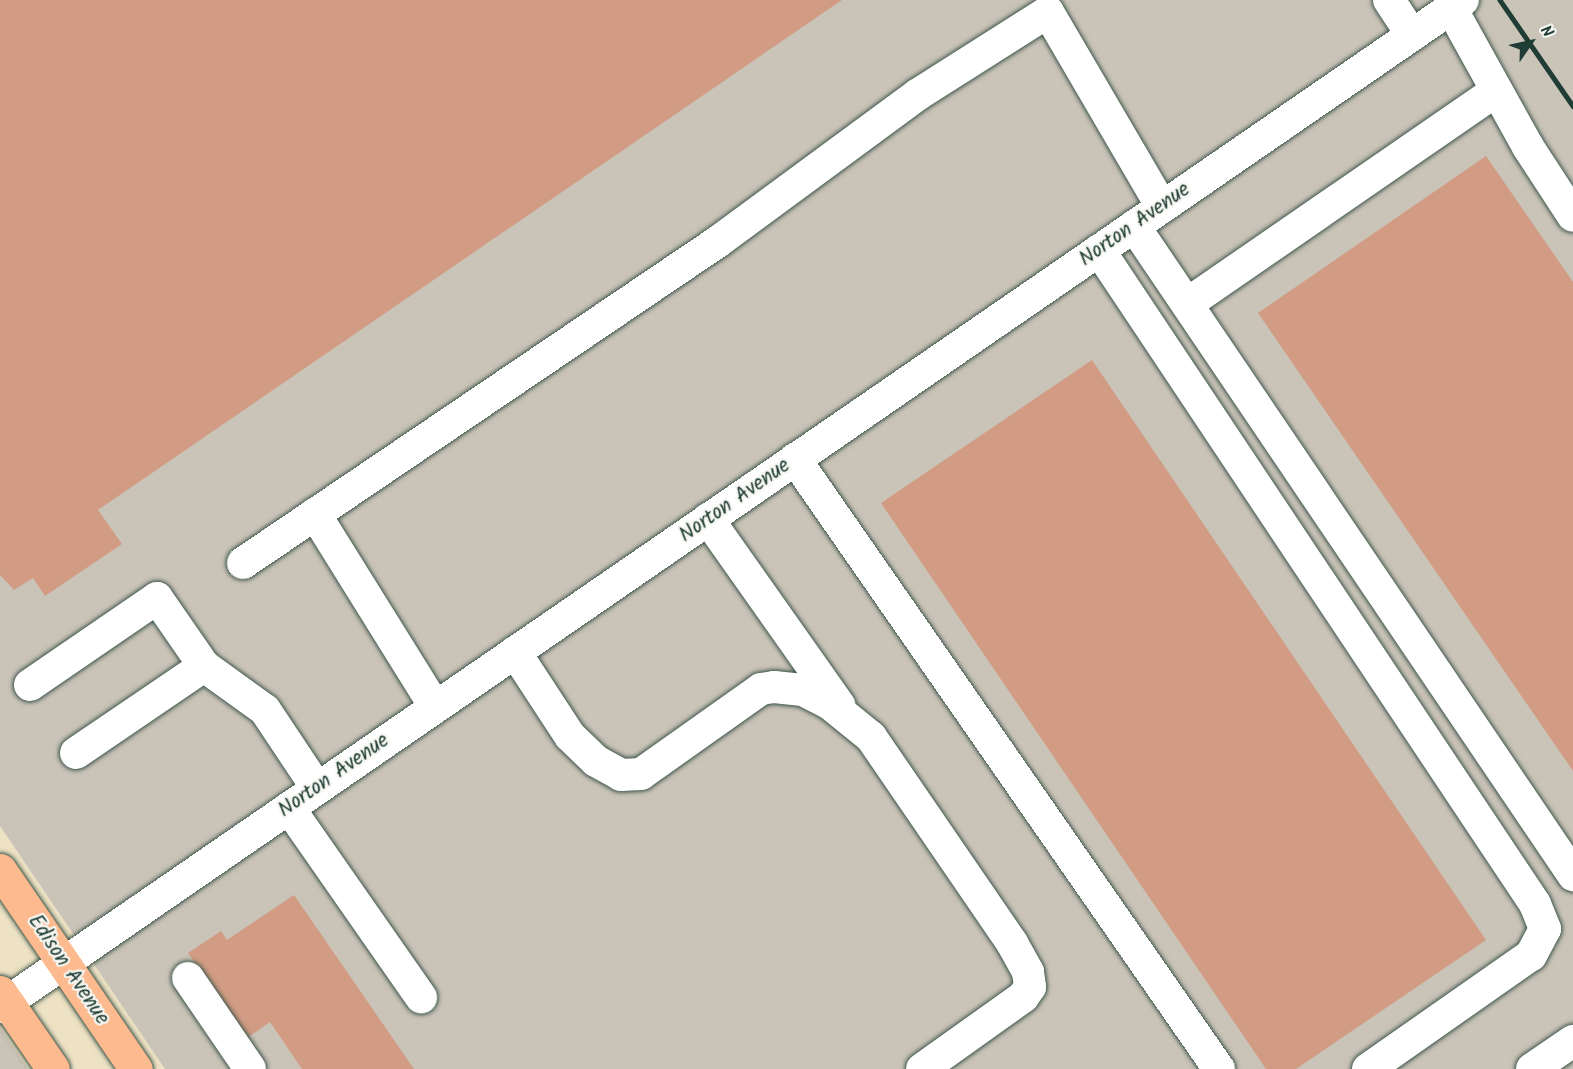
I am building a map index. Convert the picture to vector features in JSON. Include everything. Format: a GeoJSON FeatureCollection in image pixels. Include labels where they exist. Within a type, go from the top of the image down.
{"type":"FeatureCollection","features":[{"type":"Feature","properties":{"kind":"main road","name":"Edison Avenue"},"geometry":{"type":"LineString","coordinates":[[0,870],[136,1069]]}},
{"type":"Feature","properties":{"kind":"main road"},"geometry":{"type":"LineString","coordinates":[[2,1000],[53,1069]]}},
{"type":"Feature","properties":{"kind":"street"},"geometry":{"type":"LineString","coordinates":[[1389,0],[1412,35]]}},
{"type":"Feature","properties":{"kind":"street"},"geometry":{"type":"LineString","coordinates":[[1457,4],[1496,91],[1573,216]]}},
{"type":"Feature","properties":{"kind":"street","name":"Norton Avenue"},"geometry":{"type":"LineString","coordinates":[[2,1000],[63,963],[1457,4]]}},
{"type":"Feature","properties":{"kind":"street"},"geometry":{"type":"LineString","coordinates":[[243,563],[719,241],[917,95],[1048,12],[1162,207]]}},
{"type":"Feature","properties":{"kind":"street"},"geometry":{"type":"LineString","coordinates":[[1187,304],[1496,91]]}},
{"type":"Feature","properties":{"kind":"street"},"geometry":{"type":"LineString","coordinates":[[1134,226],[1573,875]]}},
{"type":"Feature","properties":{"kind":"street"},"geometry":{"type":"LineString","coordinates":[[1099,250],[1535,904],[1545,929],[1531,956],[1368,1069]]}},
{"type":"Feature","properties":{"kind":"street"},"geometry":{"type":"LineString","coordinates":[[795,459],[1219,1069]]}},
{"type":"Feature","properties":{"kind":"street"},"geometry":{"type":"LineString","coordinates":[[315,514],[435,707]]}},
{"type":"Feature","properties":{"kind":"street"},"geometry":{"type":"LineString","coordinates":[[708,519],[846,715]]}},
{"type":"Feature","properties":{"kind":"street"},"geometry":{"type":"LineString","coordinates":[[30,686],[157,598],[204,666],[265,711],[317,788]]}},
{"type":"Feature","properties":{"kind":"street"},"geometry":{"type":"LineString","coordinates":[[515,652],[570,736],[596,761],[621,775],[641,774],[760,689],[803,690],[846,715],[871,737],[1028,972],[1030,987],[1023,997],[922,1069]]}},
{"type":"Feature","properties":{"kind":"street"},"geometry":{"type":"LineString","coordinates":[[76,753],[204,666]]}},
{"type":"Feature","properties":{"kind":"street"},"geometry":{"type":"LineString","coordinates":[[289,808],[421,997]]}},
{"type":"Feature","properties":{"kind":"street"},"geometry":{"type":"LineString","coordinates":[[188,978],[250,1069]]}},
{"type":"Feature","properties":{"kind":"street"},"geometry":{"type":"LineString","coordinates":[[1532,1069],[1573,1041]]}},
{"type":"Feature","properties":{"kind":"shaded area"},"geometry":{"type":"Polygon","coordinates":[[[0,0],[1573,0],[1573,1069],[165,1069],[0,826],[0,0]]]}},
{"type":"Feature","properties":{"kind":"shaded area"},"geometry":{"type":"Polygon","coordinates":[[[0,1028],[28,1069],[0,1069],[0,1028]]]}},
{"type":"Feature","properties":{"kind":"building"},"geometry":{"type":"Polygon","coordinates":[[[0,0],[842,0],[98,510],[122,544],[45,596],[33,578],[14,590],[0,575],[0,0]]]}},
{"type":"Feature","properties":{"kind":"building"},"geometry":{"type":"Polygon","coordinates":[[[1486,156],[1573,282],[1573,771],[1258,313],[1486,156]]]}},
{"type":"Feature","properties":{"kind":"building"},"geometry":{"type":"Polygon","coordinates":[[[1092,360],[1486,940],[1296,1069],[1266,1069],[881,503],[1092,360]]]}},
{"type":"Feature","properties":{"kind":"building"},"geometry":{"type":"Polygon","coordinates":[[[294,895],[414,1069],[302,1069],[270,1022],[247,1038],[188,953],[221,931],[227,940],[294,895]]]}},
{"type":"Feature","properties":{"kind":"railway"},"geometry":{"type":"LineString","coordinates":[[1500,0],[1573,106]]}}]}
